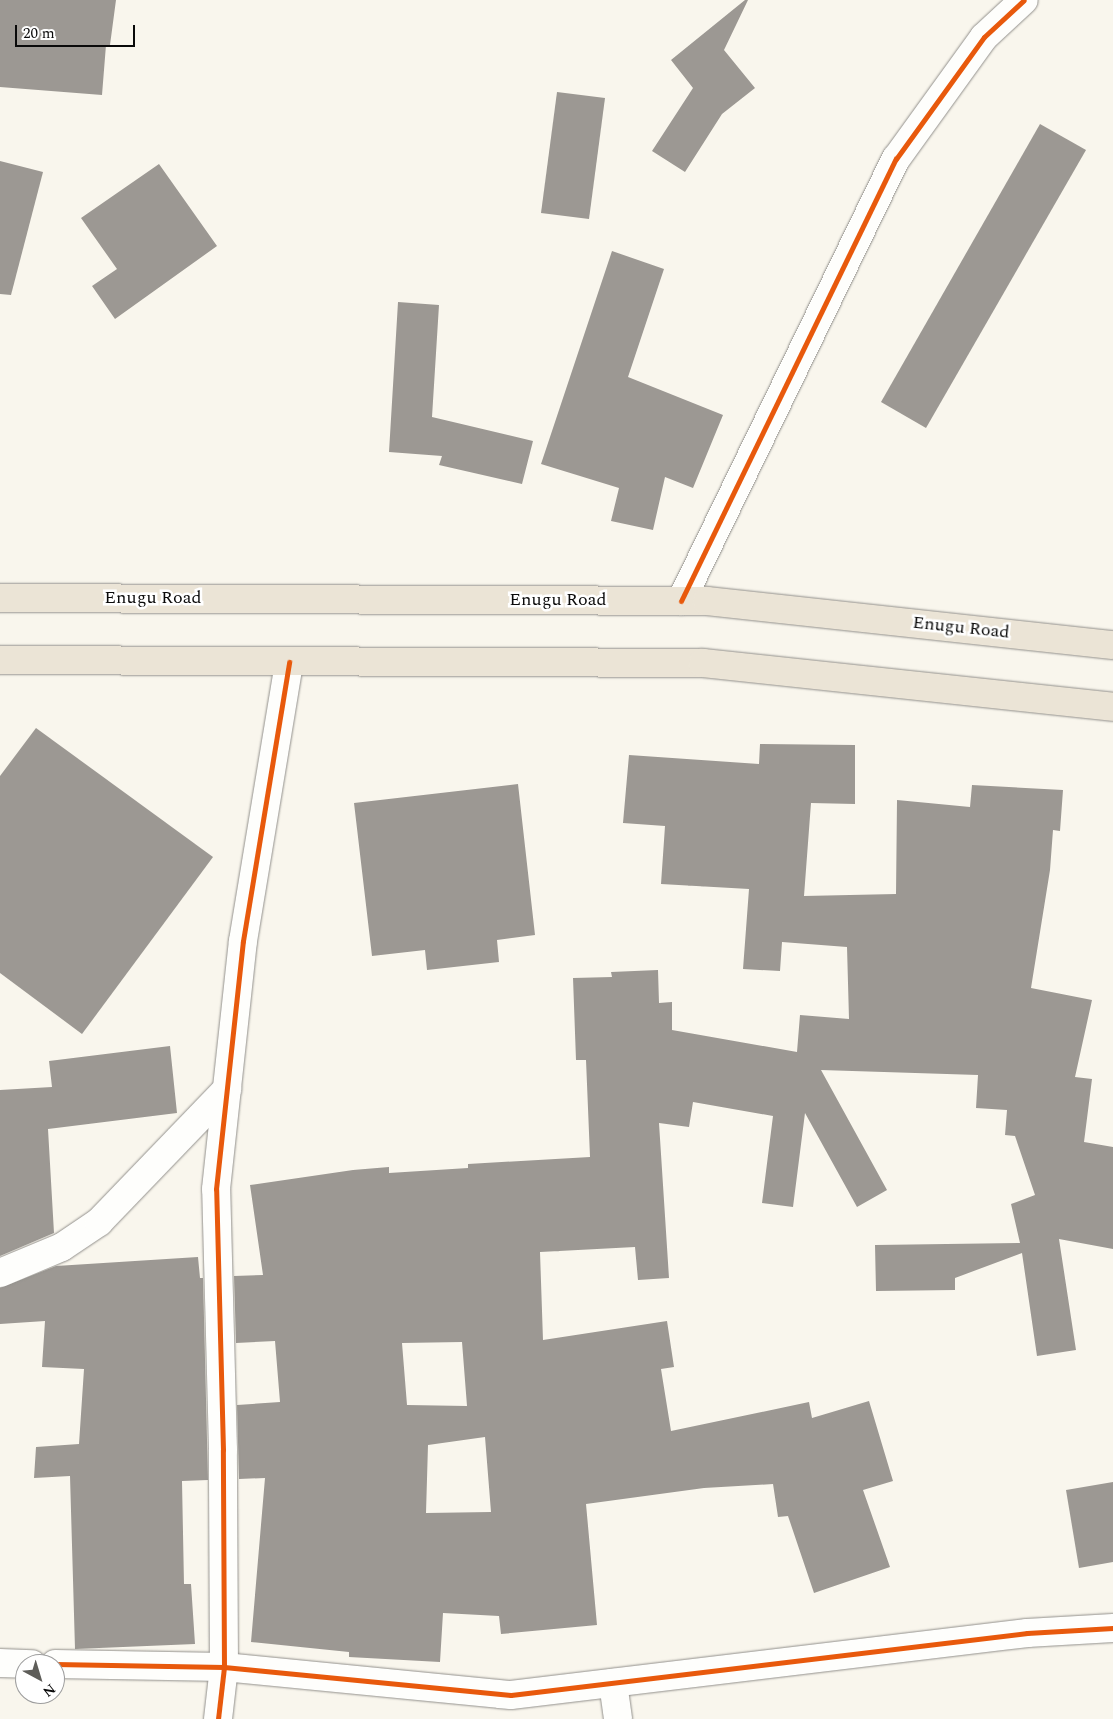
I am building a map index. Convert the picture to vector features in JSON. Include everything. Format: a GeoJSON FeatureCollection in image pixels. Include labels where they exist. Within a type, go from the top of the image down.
{"type":"FeatureCollection","features":[{"type":"Feature","properties":{"kind":"main road","name":"Enugu Road"},"geometry":{"type":"LineString","coordinates":[[0,598],[681,601],[1113,644]]}},
{"type":"Feature","properties":{"kind":"main road"},"geometry":{"type":"LineString","coordinates":[[0,660],[703,663],[1113,707]]}},
{"type":"Feature","properties":{"kind":"street"},"geometry":{"type":"LineString","coordinates":[[681,601],[896,159],[984,37],[1024,0]]}},
{"type":"Feature","properties":{"kind":"street"},"geometry":{"type":"LineString","coordinates":[[218,1719],[224,1667],[223,1450],[216,1189],[243,941],[289,662]]}},
{"type":"Feature","properties":{"kind":"street"},"geometry":{"type":"LineString","coordinates":[[0,1273],[62,1247],[99,1222],[226,1089]]}},
{"type":"Feature","properties":{"kind":"street"},"geometry":{"type":"LineString","coordinates":[[65,1664],[224,1667],[511,1695],[1027,1633],[1113,1628]]}},
{"type":"Feature","properties":{"kind":"street"},"geometry":{"type":"LineString","coordinates":[[0,1664],[15,1664]]}},
{"type":"Feature","properties":{"kind":"street"},"geometry":{"type":"LineString","coordinates":[[613,1682],[618,1719]]}},
{"type":"Feature","properties":{"kind":"building"},"geometry":{"type":"Polygon","coordinates":[[[0,0],[116,0],[110,45],[106,45],[102,95],[0,87],[0,0]]]}},
{"type":"Feature","properties":{"kind":"building"},"geometry":{"type":"Polygon","coordinates":[[[745,0],[748,0],[724,50],[755,88],[722,114],[685,172],[652,151],[693,88],[671,60],[745,0]]]}},
{"type":"Feature","properties":{"kind":"building"},"geometry":{"type":"Polygon","coordinates":[[[557,92],[605,98],[589,219],[541,213],[557,92]]]}},
{"type":"Feature","properties":{"kind":"building"},"geometry":{"type":"Polygon","coordinates":[[[1040,124],[1086,150],[926,428],[881,402],[1040,124]]]}},
{"type":"Feature","properties":{"kind":"building"},"geometry":{"type":"Polygon","coordinates":[[[0,161],[43,172],[11,295],[0,294],[0,161]]]}},
{"type":"Feature","properties":{"kind":"building"},"geometry":{"type":"Polygon","coordinates":[[[159,164],[217,246],[115,319],[92,286],[117,269],[81,218],[159,164]]]}},
{"type":"Feature","properties":{"kind":"building"},"geometry":{"type":"Polygon","coordinates":[[[612,251],[664,269],[628,377],[723,415],[693,488],[665,477],[653,530],[611,521],[619,488],[541,464],[612,251]]]}},
{"type":"Feature","properties":{"kind":"building"},"geometry":{"type":"Polygon","coordinates":[[[398,302],[439,305],[432,417],[533,441],[522,484],[439,465],[442,456],[389,452],[398,302]]]}},
{"type":"Feature","properties":{"kind":"building"},"geometry":{"type":"Polygon","coordinates":[[[36,728],[213,857],[82,1034],[0,973],[0,776],[36,728]]]}},
{"type":"Feature","properties":{"kind":"building"},"geometry":{"type":"Polygon","coordinates":[[[760,744],[855,745],[855,804],[811,803],[804,896],[896,894],[897,800],[970,807],[972,785],[1063,790],[1060,831],[1053,830],[1050,870],[1031,988],[1092,1000],[1075,1077],[1092,1079],[1084,1142],[1113,1147],[1113,1249],[1059,1239],[1076,1350],[1037,1356],[1022,1253],[955,1278],[955,1290],[876,1291],[875,1245],[1020,1243],[1011,1204],[1035,1195],[1015,1136],[1005,1135],[1007,1110],[976,1108],[978,1075],[821,1070],[887,1190],[857,1207],[805,1113],[793,1207],[762,1203],[773,1116],[693,1102],[689,1127],[659,1123],[669,1278],[638,1280],[635,1247],[540,1252],[543,1340],[667,1321],[674,1367],[661,1369],[671,1431],[809,1402],[812,1418],[869,1401],[893,1481],[863,1490],[890,1567],[814,1593],[788,1516],[778,1517],[773,1484],[704,1488],[586,1504],[597,1625],[501,1634],[499,1616],[443,1613],[440,1662],[349,1657],[349,1652],[251,1642],[265,1478],[239,1479],[237,1405],[280,1402],[275,1341],[236,1343],[234,1276],[263,1275],[250,1185],[353,1170],[389,1167],[389,1173],[468,1168],[468,1164],[590,1157],[586,1060],[576,1060],[573,978],[612,977],[611,972],[658,970],[659,1003],[672,1002],[672,1030],[797,1052],[800,1015],[849,1019],[847,947],[782,942],[780,971],[743,969],[749,889],[661,884],[665,826],[623,823],[629,755],[759,764],[760,744]],[[462,1342],[402,1343],[407,1405],[467,1406],[462,1342]],[[485,1437],[428,1445],[426,1513],[491,1512],[485,1437]]]}},
{"type":"Feature","properties":{"kind":"building"},"geometry":{"type":"Polygon","coordinates":[[[518,784],[535,935],[497,940],[499,962],[427,970],[425,950],[372,956],[354,803],[518,784]]]}},
{"type":"Feature","properties":{"kind":"building"},"geometry":{"type":"Polygon","coordinates":[[[170,1046],[177,1113],[48,1129],[54,1233],[0,1256],[0,1090],[52,1087],[49,1061],[170,1046]]]}},
{"type":"Feature","properties":{"kind":"building"},"geometry":{"type":"Polygon","coordinates":[[[198,1257],[200,1278],[203,1278],[208,1480],[182,1481],[184,1584],[191,1584],[195,1644],[75,1649],[70,1476],[34,1478],[36,1447],[79,1444],[84,1369],[42,1367],[45,1321],[0,1324],[0,1288],[56,1266],[198,1257]]]}},
{"type":"Feature","properties":{"kind":"building"},"geometry":{"type":"Polygon","coordinates":[[[1113,1482],[1113,1562],[1079,1568],[1066,1490],[1113,1482]]]}},
{"type":"Feature","properties":{"kind":"cycle path"},"geometry":{"type":"LineString","coordinates":[[681,601],[896,159],[984,37],[1024,0]]}},
{"type":"Feature","properties":{"kind":"cycle path"},"geometry":{"type":"LineString","coordinates":[[218,1719],[224,1667],[223,1450],[216,1189],[243,941],[289,662]]}},
{"type":"Feature","properties":{"kind":"cycle path"},"geometry":{"type":"LineString","coordinates":[[65,1664],[224,1667],[511,1695],[1027,1633],[1113,1628]]}}]}
